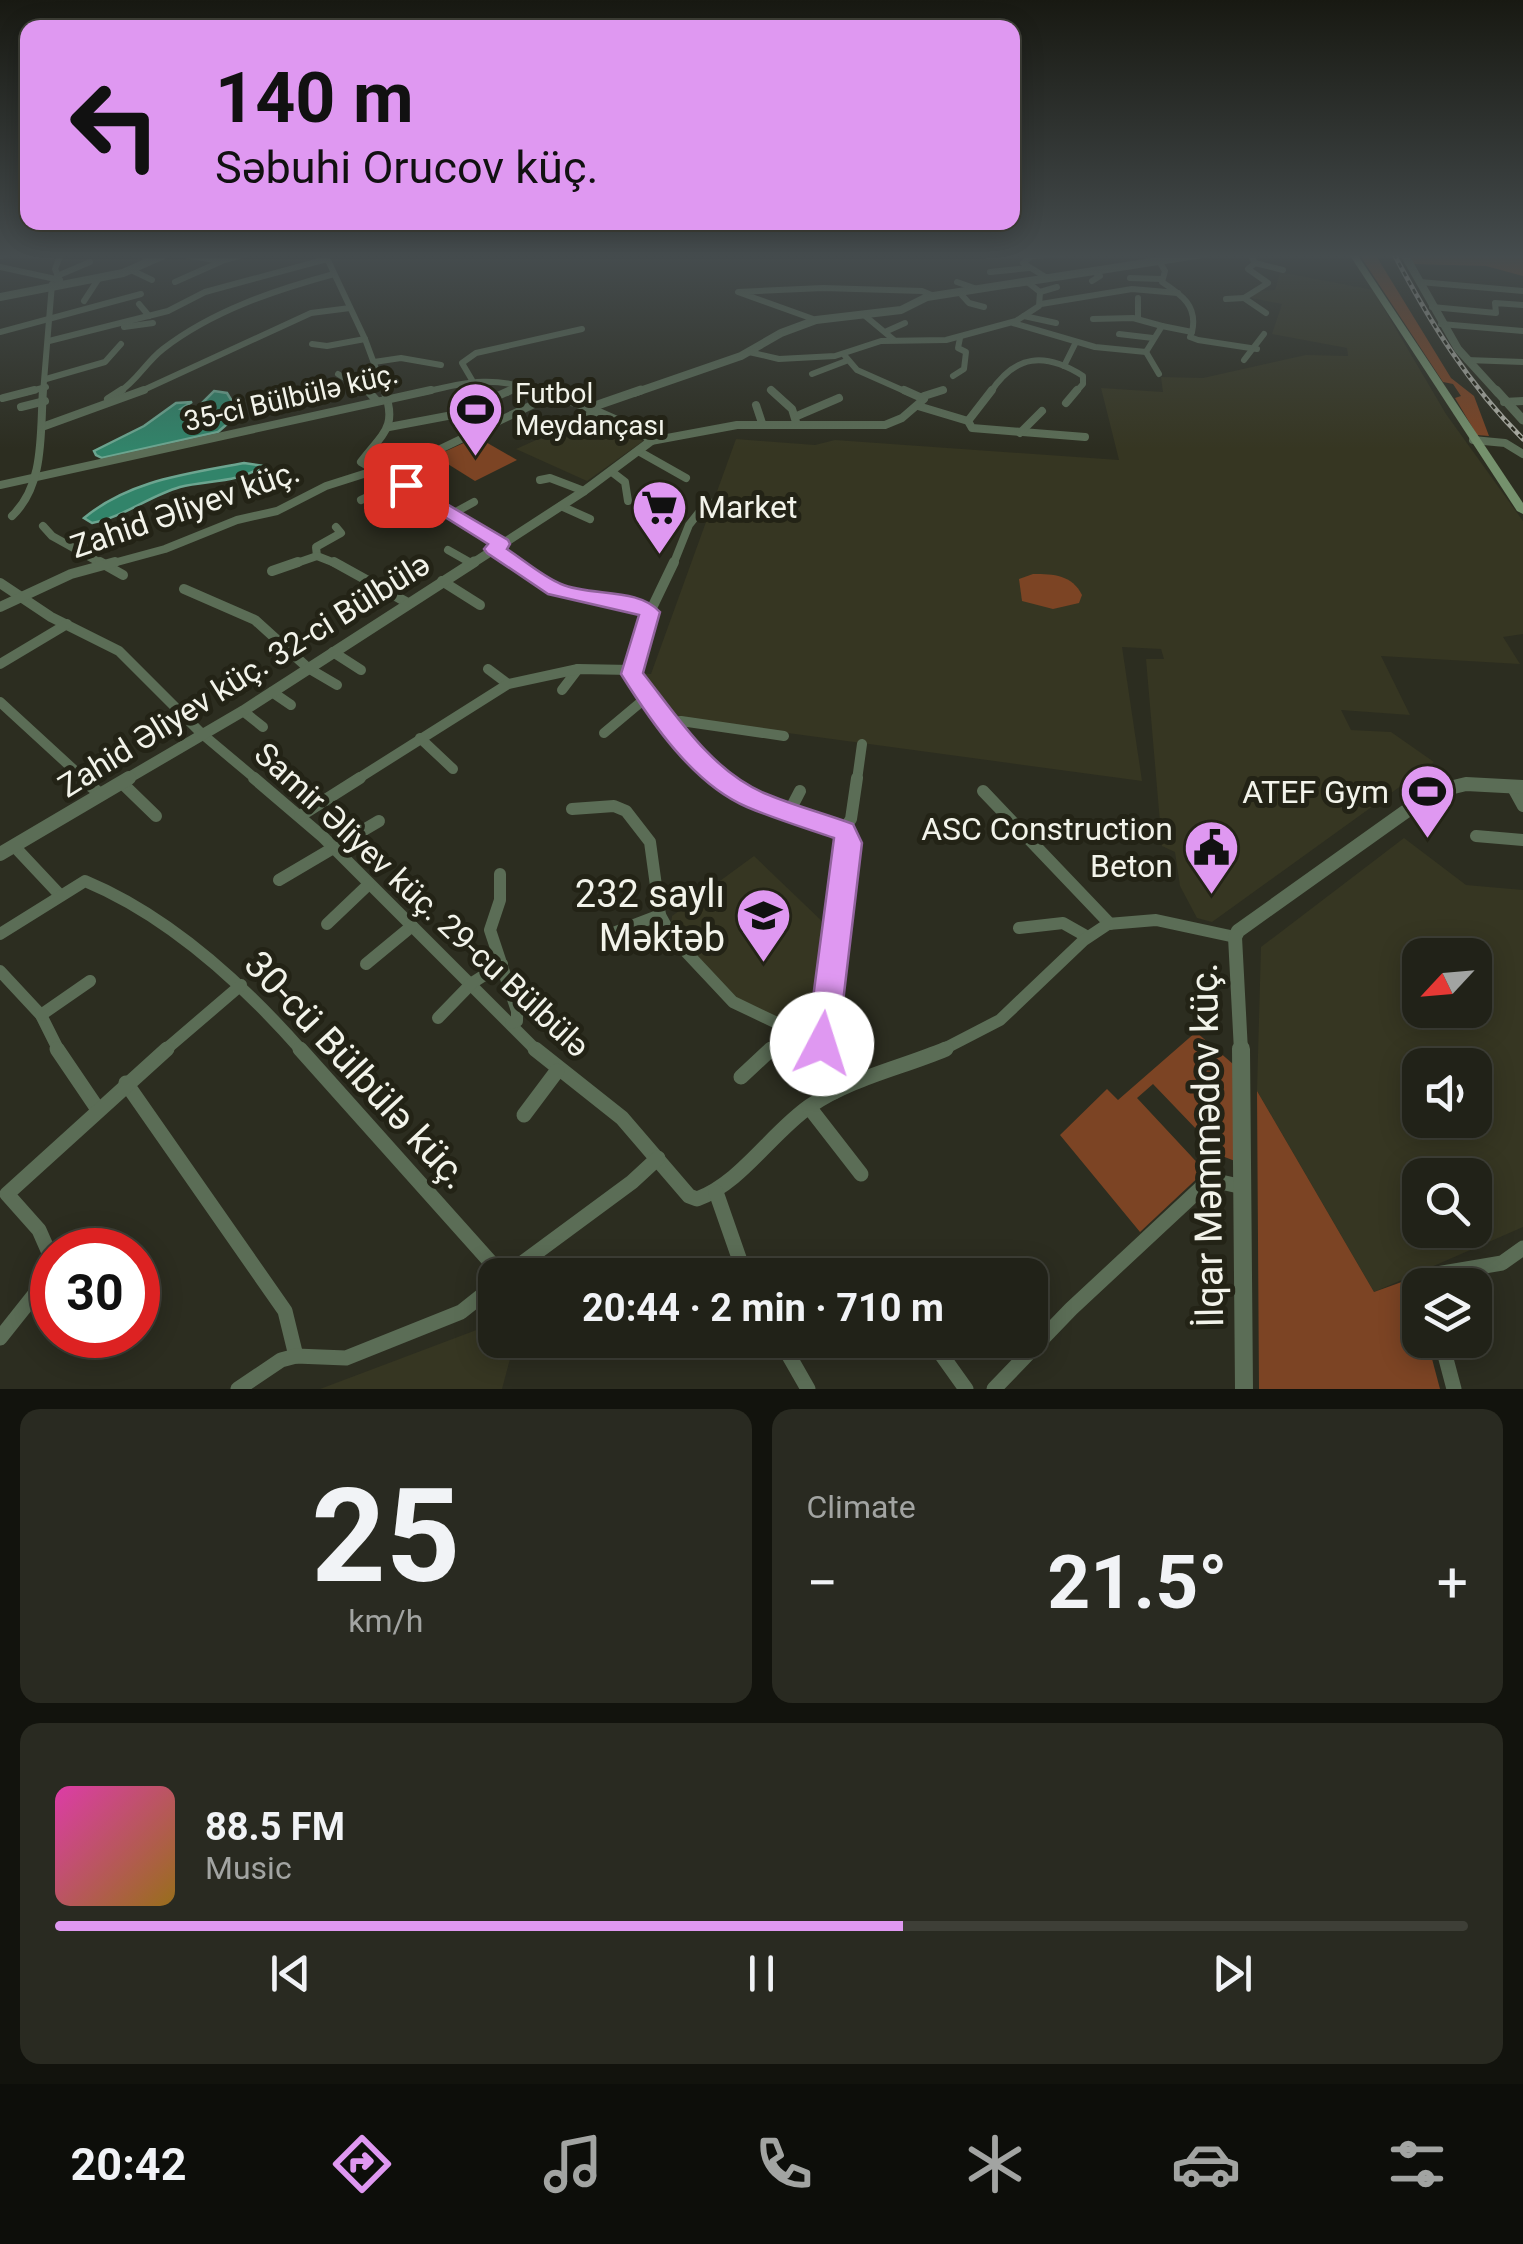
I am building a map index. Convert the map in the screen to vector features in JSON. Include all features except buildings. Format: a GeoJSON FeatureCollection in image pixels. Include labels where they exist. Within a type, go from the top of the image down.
{"type":"FeatureCollection","features":[{"type":"Feature","properties":{"kind":"main road"},"geometry":{"type":"LineString","coordinates":[[1395,319],[1523,511]]}},
{"type":"Feature","properties":{"kind":"street"},"geometry":{"type":"LineString","coordinates":[[0,332],[57,319]]}},
{"type":"Feature","properties":{"kind":"street"},"geometry":{"type":"LineString","coordinates":[[98,408],[134,383],[160,351],[212,319]]}},
{"type":"Feature","properties":{"kind":"street"},"geometry":{"type":"LineString","coordinates":[[42,426],[98,408],[298,319]]}},
{"type":"Feature","properties":{"kind":"street"},"geometry":{"type":"LineString","coordinates":[[355,319],[392,412],[388,427],[360,460],[372,471],[400,482],[452,514],[555,590],[650,612]]}},
{"type":"Feature","properties":{"kind":"street"},"geometry":{"type":"LineString","coordinates":[[550,430],[592,410],[749,352],[793,328],[828,319]]}},
{"type":"Feature","properties":{"kind":"street"},"geometry":{"type":"LineString","coordinates":[[870,319],[894,340]]}},
{"type":"Feature","properties":{"kind":"street"},"geometry":{"type":"LineString","coordinates":[[812,374],[874,342],[960,338],[1017,319]]}},
{"type":"Feature","properties":{"kind":"street"},"geometry":{"type":"LineString","coordinates":[[1037,319],[1056,323]]}},
{"type":"Feature","properties":{"kind":"street"},"geometry":{"type":"LineString","coordinates":[[1093,319],[1101,319]]}},
{"type":"Feature","properties":{"kind":"street"},"geometry":{"type":"LineString","coordinates":[[1140,319],[1192,332]]}},
{"type":"Feature","properties":{"kind":"street"},"geometry":{"type":"LineString","coordinates":[[1196,319],[1190,337],[1257,349]]}},
{"type":"Feature","properties":{"kind":"street"},"geometry":{"type":"LineString","coordinates":[[1439,319],[1467,360],[1523,420]]}},
{"type":"Feature","properties":{"kind":"street"},"geometry":{"type":"LineString","coordinates":[[49,341],[89,329],[151,320]]}},
{"type":"Feature","properties":{"kind":"street"},"geometry":{"type":"LineString","coordinates":[[12,516],[25,504],[36,478],[50,321]]}},
{"type":"Feature","properties":{"kind":"street"},"geometry":{"type":"LineString","coordinates":[[1010,322],[1076,342],[1146,352]]}},
{"type":"Feature","properties":{"kind":"street"},"geometry":{"type":"LineString","coordinates":[[886,330],[905,324]]}},
{"type":"Feature","properties":{"kind":"street"},"geometry":{"type":"LineString","coordinates":[[1442,324],[1523,331]]}},
{"type":"Feature","properties":{"kind":"street"},"geometry":{"type":"LineString","coordinates":[[1146,352],[1162,326]]}},
{"type":"Feature","properties":{"kind":"street"},"geometry":{"type":"LineString","coordinates":[[472,380],[462,364],[476,352],[582,328]]}},
{"type":"Feature","properties":{"kind":"street"},"geometry":{"type":"LineString","coordinates":[[793,328],[804,334]]}},
{"type":"Feature","properties":{"kind":"street"},"geometry":{"type":"LineString","coordinates":[[276,329],[288,334]]}},
{"type":"Feature","properties":{"kind":"street"},"geometry":{"type":"LineString","coordinates":[[1511,330],[1523,341]]}},
{"type":"Feature","properties":{"kind":"street"},"geometry":{"type":"LineString","coordinates":[[980,331],[995,339]]}},
{"type":"Feature","properties":{"kind":"street"},"geometry":{"type":"LineString","coordinates":[[1118,334],[1153,338]]}},
{"type":"Feature","properties":{"kind":"street"},"geometry":{"type":"LineString","coordinates":[[1244,360],[1257,349],[1264,334]]}},
{"type":"Feature","properties":{"kind":"street"},"geometry":{"type":"LineString","coordinates":[[953,376],[964,369],[966,353],[958,348],[960,338]]}},
{"type":"Feature","properties":{"kind":"street"},"geometry":{"type":"LineString","coordinates":[[312,344],[327,346],[364,339]]}},
{"type":"Feature","properties":{"kind":"street"},"geometry":{"type":"LineString","coordinates":[[1064,366],[1076,342]]}},
{"type":"Feature","properties":{"kind":"street"},"geometry":{"type":"LineString","coordinates":[[4,398],[105,362],[121,344]]}},
{"type":"Feature","properties":{"kind":"street"},"geometry":{"type":"LineString","coordinates":[[749,352],[778,360],[845,358],[880,380],[924,396],[944,390]]}},
{"type":"Feature","properties":{"kind":"street"},"geometry":{"type":"LineString","coordinates":[[1146,352],[1159,374]]}},
{"type":"Feature","properties":{"kind":"street"},"geometry":{"type":"LineString","coordinates":[[968,421],[976,403],[990,395],[1018,359],[1031,357],[1064,366],[1086,380],[1066,404]]}},
{"type":"Feature","properties":{"kind":"street"},"geometry":{"type":"LineString","coordinates":[[374,362],[401,358],[441,365]]}},
{"type":"Feature","properties":{"kind":"street"},"geometry":{"type":"LineString","coordinates":[[1467,360],[1523,362]]}},
{"type":"Feature","properties":{"kind":"street"},"geometry":{"type":"LineString","coordinates":[[338,374],[364,387],[377,400]]}},
{"type":"Feature","properties":{"kind":"street","name":"35-ci Bülbülə küç."},"geometry":{"type":"LineString","coordinates":[[0,485],[472,380],[520,384],[592,410]]}},
{"type":"Feature","properties":{"kind":"street"},"geometry":{"type":"LineString","coordinates":[[388,427],[488,404],[520,384]]}},
{"type":"Feature","properties":{"kind":"street"},"geometry":{"type":"LineString","coordinates":[[771,390],[796,420]]}},
{"type":"Feature","properties":{"kind":"street","name":"Zahid Əliyev küç."},"geometry":{"type":"LineString","coordinates":[[0,606],[104,562],[166,548],[237,520],[277,511],[326,486],[445,447],[553,394]]}},
{"type":"Feature","properties":{"kind":"street"},"geometry":{"type":"LineString","coordinates":[[592,410],[642,432],[650,441],[738,424],[796,420],[885,425],[918,406],[924,396]]}},
{"type":"Feature","properties":{"kind":"street"},"geometry":{"type":"LineString","coordinates":[[796,420],[839,398]]}},
{"type":"Feature","properties":{"kind":"street"},"geometry":{"type":"LineString","coordinates":[[1504,402],[1523,401]]}},
{"type":"Feature","properties":{"kind":"street"},"geometry":{"type":"LineString","coordinates":[[21,407],[45,402]]}},
{"type":"Feature","properties":{"kind":"street"},"geometry":{"type":"LineString","coordinates":[[756,405],[762,423]]}},
{"type":"Feature","properties":{"kind":"street"},"geometry":{"type":"LineString","coordinates":[[440,406],[449,416]]}},
{"type":"Feature","properties":{"kind":"street"},"geometry":{"type":"LineString","coordinates":[[918,406],[968,421],[972,428],[1084,437]]}},
{"type":"Feature","properties":{"kind":"street"},"geometry":{"type":"LineString","coordinates":[[1020,433],[1042,410]]}},
{"type":"Feature","properties":{"kind":"street"},"geometry":{"type":"LineString","coordinates":[[732,416],[738,424]]}},
{"type":"Feature","properties":{"kind":"street"},"geometry":{"type":"LineString","coordinates":[[1473,440],[1505,443],[1523,454]]}},
{"type":"Feature","properties":{"kind":"street","name":"Zahid Əliyev küç. 32-ci Bülbülə"},"geometry":{"type":"LineString","coordinates":[[0,854],[272,692],[562,506],[650,441]]}},
{"type":"Feature","properties":{"kind":"street"},"geometry":{"type":"LineString","coordinates":[[640,452],[686,478]]}},
{"type":"Feature","properties":{"kind":"street"},"geometry":{"type":"LineString","coordinates":[[612,472],[626,482],[628,501]]}},
{"type":"Feature","properties":{"kind":"street"},"geometry":{"type":"LineString","coordinates":[[540,480],[550,478],[584,491]]}},
{"type":"Feature","properties":{"kind":"street"},"geometry":{"type":"LineString","coordinates":[[361,500],[400,482]]}},
{"type":"Feature","properties":{"kind":"street"},"geometry":{"type":"LineString","coordinates":[[631,670],[651,619],[650,612],[658,603],[689,525],[708,501]]}},
{"type":"Feature","properties":{"kind":"street"},"geometry":{"type":"LineString","coordinates":[[401,518],[430,502]]}},
{"type":"Feature","properties":{"kind":"street"},"geometry":{"type":"LineString","coordinates":[[452,514],[474,502]]}},
{"type":"Feature","properties":{"kind":"street"},"geometry":{"type":"LineString","coordinates":[[562,506],[590,519]]}},
{"type":"Feature","properties":{"kind":"street"},"geometry":{"type":"LineString","coordinates":[[44,526],[52,536],[123,575]]}},
{"type":"Feature","properties":{"kind":"street"},"geometry":{"type":"LineString","coordinates":[[317,556],[316,547],[342,533],[336,527]]}},
{"type":"Feature","properties":{"kind":"street"},"geometry":{"type":"LineString","coordinates":[[448,550],[471,563]]}},
{"type":"Feature","properties":{"kind":"street"},"geometry":{"type":"LineString","coordinates":[[272,571],[317,556],[349,568],[408,603]]}},
{"type":"Feature","properties":{"kind":"street"},"geometry":{"type":"LineString","coordinates":[[442,581],[480,605]]}},
{"type":"Feature","properties":{"kind":"street","name":"Samir Əliyev küç. 29-cu Bülbülə"},"geometry":{"type":"LineString","coordinates":[[0,583],[119,651],[201,733],[300,816],[557,1070],[612,1109],[658,1158],[675,1184],[690,1196],[707,1197],[716,1192]]}},
{"type":"Feature","properties":{"kind":"street"},"geometry":{"type":"LineString","coordinates":[[184,590],[256,620],[308,668],[337,685]]}},
{"type":"Feature","properties":{"kind":"street"},"geometry":{"type":"LineString","coordinates":[[0,664],[67,624]]}},
{"type":"Feature","properties":{"kind":"street"},"geometry":{"type":"LineString","coordinates":[[332,652],[360,670]]}},
{"type":"Feature","properties":{"kind":"street"},"geometry":{"type":"LineString","coordinates":[[488,669],[508,684]]}},
{"type":"Feature","properties":{"kind":"street"},"geometry":{"type":"LineString","coordinates":[[300,816],[508,684],[578,669],[631,670]]}},
{"type":"Feature","properties":{"kind":"street"},"geometry":{"type":"LineString","coordinates":[[562,690],[578,669]]}},
{"type":"Feature","properties":{"kind":"street"},"geometry":{"type":"LineString","coordinates":[[631,670],[647,697],[715,774],[752,799],[844,831]]}},
{"type":"Feature","properties":{"kind":"street"},"geometry":{"type":"LineString","coordinates":[[272,692],[291,705]]}},
{"type":"Feature","properties":{"kind":"street"},"geometry":{"type":"LineString","coordinates":[[604,733],[647,697]]}},
{"type":"Feature","properties":{"kind":"street"},"geometry":{"type":"LineString","coordinates":[[0,702],[101,796]]}},
{"type":"Feature","properties":{"kind":"street"},"geometry":{"type":"LineString","coordinates":[[242,711],[263,726]]}},
{"type":"Feature","properties":{"kind":"street"},"geometry":{"type":"LineString","coordinates":[[668,723],[680,721],[784,736]]}},
{"type":"Feature","properties":{"kind":"street"},"geometry":{"type":"LineString","coordinates":[[420,738],[453,768]]}},
{"type":"Feature","properties":{"kind":"street"},"geometry":{"type":"LineString","coordinates":[[834,1092],[822,1044],[849,843],[844,831],[850,819],[862,744]]}},
{"type":"Feature","properties":{"kind":"street"},"geometry":{"type":"LineString","coordinates":[[122,783],[156,816]]}},
{"type":"Feature","properties":{"kind":"street","name":"İlqar Məmmədov küç."},"geometry":{"type":"LineString","coordinates":[[1244,1389],[1244,1187],[1235,937],[1245,922],[1424,796],[1457,785],[1518,786]]}},
{"type":"Feature","properties":{"kind":"street"},"geometry":{"type":"LineString","coordinates":[[1518,786],[1523,806]]}},
{"type":"Feature","properties":{"kind":"street"},"geometry":{"type":"LineString","coordinates":[[788,814],[800,792]]}},
{"type":"Feature","properties":{"kind":"street"},"geometry":{"type":"LineString","coordinates":[[984,792],[1110,924]]}},
{"type":"Feature","properties":{"kind":"street"},"geometry":{"type":"LineString","coordinates":[[572,809],[614,806],[626,811],[646,834],[652,850],[660,914],[672,937],[733,1002],[822,1044]]}},
{"type":"Feature","properties":{"kind":"street"},"geometry":{"type":"LineString","coordinates":[[279,880],[335,850],[379,820]]}},
{"type":"Feature","properties":{"kind":"street"},"geometry":{"type":"LineString","coordinates":[[1476,836],[1523,840]]}},
{"type":"Feature","properties":{"kind":"street"},"geometry":{"type":"LineString","coordinates":[[14,846],[60,896]]}},
{"type":"Feature","properties":{"kind":"street"},"geometry":{"type":"LineString","coordinates":[[500,874],[503,884],[490,930],[517,1011],[516,1021],[511,1023]]}},
{"type":"Feature","properties":{"kind":"street","name":"30-cü Bülbülə küç."},"geometry":{"type":"LineString","coordinates":[[0,934],[78,884],[92,882],[241,985],[489,1258]]}},
{"type":"Feature","properties":{"kind":"street"},"geometry":{"type":"LineString","coordinates":[[328,924],[369,884]]}},
{"type":"Feature","properties":{"kind":"street"},"geometry":{"type":"LineString","coordinates":[[613,933],[660,914]]}},
{"type":"Feature","properties":{"kind":"street"},"geometry":{"type":"LineString","coordinates":[[739,1258],[716,1192],[809,1107],[834,1092],[964,1040],[999,1020],[1046,980],[1086,936],[1110,924],[1158,919],[1235,937]]}},
{"type":"Feature","properties":{"kind":"street"},"geometry":{"type":"LineString","coordinates":[[1018,928],[1063,923],[1086,936]]}},
{"type":"Feature","properties":{"kind":"street"},"geometry":{"type":"LineString","coordinates":[[366,964],[412,926]]}},
{"type":"Feature","properties":{"kind":"street"},"geometry":{"type":"LineString","coordinates":[[438,1018],[472,983],[502,964]]}},
{"type":"Feature","properties":{"kind":"street"},"geometry":{"type":"LineString","coordinates":[[0,971],[41,1015],[60,1054],[97,1108]]}},
{"type":"Feature","properties":{"kind":"street"},"geometry":{"type":"LineString","coordinates":[[41,1015],[90,982]]}},
{"type":"Feature","properties":{"kind":"street"},"geometry":{"type":"LineString","coordinates":[[0,1338],[44,1278],[49,1258],[48,1243],[4,1197],[97,1108],[241,985]]}},
{"type":"Feature","properties":{"kind":"street"},"geometry":{"type":"LineString","coordinates":[[741,1077],[791,1030]]}},
{"type":"Feature","properties":{"kind":"street"},"geometry":{"type":"LineString","coordinates":[[524,1115],[557,1070]]}},
{"type":"Feature","properties":{"kind":"street"},"geometry":{"type":"LineString","coordinates":[[126,1083],[285,1311],[296,1356]]}},
{"type":"Feature","properties":{"kind":"street"},"geometry":{"type":"LineString","coordinates":[[809,1107],[861,1174]]}},
{"type":"Feature","properties":{"kind":"street"},"geometry":{"type":"LineString","coordinates":[[527,1258],[632,1182],[658,1158]]}},
{"type":"Feature","properties":{"kind":"street"},"geometry":{"type":"LineString","coordinates":[[994,1389],[1200,1188],[1212,1180],[1244,1187]]}},
{"type":"Feature","properties":{"kind":"street"},"geometry":{"type":"LineString","coordinates":[[1470,1268],[1502,1263],[1522,1252]]}},
{"type":"Feature","properties":{"kind":"street"},"geometry":{"type":"LineString","coordinates":[[238,1389],[280,1360],[296,1356],[346,1358],[460,1312],[478,1298]]}},
{"type":"Feature","properties":{"kind":"street"},"geometry":{"type":"LineString","coordinates":[[790,1358],[808,1389]]}},
{"type":"Feature","properties":{"kind":"street"},"geometry":{"type":"LineString","coordinates":[[944,1358],[966,1389]]}},
{"type":"Feature","properties":{"kind":"street"},"geometry":{"type":"LineString","coordinates":[[1446,1358],[1454,1389]]}},
{"type":"Feature","properties":{"kind":"shaded area"},"geometry":{"type":"Polygon","coordinates":[[[1277,319],[1390,319],[1446,414],[1523,521],[1523,634],[1503,637],[1520,664],[1381,656],[1410,715],[1341,710],[1351,730],[1391,732],[1434,762],[1212,922],[1197,918],[1180,886],[1175,852],[1162,846],[1146,659],[1164,659],[1161,649],[1122,647],[1142,781],[670,717],[638,673],[651,674],[736,439],[815,445],[835,440],[1119,460],[1101,388],[1163,392],[1161,377],[1203,378],[1306,355],[1348,356],[1347,348],[1272,334],[1277,319]]]}},
{"type":"Feature","properties":{"kind":"shaded area"},"geometry":{"type":"Polygon","coordinates":[[[1402,319],[1415,319],[1451,378],[1474,396],[1489,436],[1477,435],[1455,398],[1461,396],[1453,384],[1443,382],[1402,319]]]}},
{"type":"Feature","properties":{"kind":"shaded area"},"geometry":{"type":"Polygon","coordinates":[[[214,391],[227,393],[235,406],[234,418],[218,432],[102,458],[96,455],[94,451],[144,426],[176,403],[192,402],[181,409],[193,412],[214,391]]]}},
{"type":"Feature","properties":{"kind":"shaded area"},"geometry":{"type":"Polygon","coordinates":[[[592,415],[628,429],[625,432],[643,441],[587,481],[516,449],[592,415]]]}},
{"type":"Feature","properties":{"kind":"shaded area","name":"Futbol Meydançası"},"geometry":{"type":"Polygon","coordinates":[[[477,437],[517,460],[475,481],[435,456],[477,437]]]}},
{"type":"Feature","properties":{"kind":"shaded area"},"geometry":{"type":"Polygon","coordinates":[[[244,463],[264,466],[233,478],[180,487],[104,520],[92,523],[84,518],[140,487],[244,463]]]}},
{"type":"Feature","properties":{"kind":"shaded area"},"geometry":{"type":"Polygon","coordinates":[[[1033,574],[1068,580],[1082,595],[1079,603],[1053,609],[1022,601],[1019,579],[1033,574]]]}},
{"type":"Feature","properties":{"kind":"shaded area"},"geometry":{"type":"Polygon","coordinates":[[[1404,838],[1466,885],[1523,890],[1523,1227],[1492,1241],[1492,1158],[1402,1158],[1402,1248],[1475,1248],[1429,1268],[1402,1268],[1402,1280],[1374,1292],[1257,1091],[1261,947],[1404,838]]]}},
{"type":"Feature","properties":{"kind":"shaded area","name":"232 saylı Məktəb"},"geometry":{"type":"Polygon","coordinates":[[[754,856],[827,926],[813,1035],[741,1002],[671,928],[672,916],[754,856]]]}},
{"type":"Feature","properties":{"kind":"shaded area"},"geometry":{"type":"Polygon","coordinates":[[[1196,1032],[1233,1064],[1235,1161],[1222,1156],[1153,1084],[1137,1098],[1205,1171],[1140,1232],[1060,1135],[1107,1089],[1118,1100],[1196,1032]]]}},
{"type":"Feature","properties":{"kind":"shaded area"},"geometry":{"type":"Polygon","coordinates":[[[1257,1091],[1374,1292],[1402,1282],[1402,1358],[1432,1358],[1440,1389],[1259,1389],[1257,1091]]]}},
{"type":"Feature","properties":{"kind":"shaded area"},"geometry":{"type":"Polygon","coordinates":[[[478,1329],[478,1358],[510,1358],[502,1389],[320,1389],[478,1329]]]}},
{"type":"Feature","properties":{"kind":"railway"},"geometry":{"type":"LineString","coordinates":[[1431,319],[1485,396],[1523,439]]}},
{"type":"Feature","properties":{"kind":"place","name":"Futbol Meydançası"},"geometry":{"type":"Point","coordinates":[476,458]}},
{"type":"Feature","properties":{"kind":"place","name":"Market"},"geometry":{"type":"Point","coordinates":[659,556]}},
{"type":"Feature","properties":{"kind":"place","name":"ATEF Gym"},"geometry":{"type":"Point","coordinates":[1428,841]}},
{"type":"Feature","properties":{"kind":"place","name":"ASC Construction Beton"},"geometry":{"type":"Point","coordinates":[1212,896]}},
{"type":"Feature","properties":{"kind":"place","name":"232 saylı Məktəb"},"geometry":{"type":"Point","coordinates":[764,965]}},
{"type":"Feature","properties":{"kind":"route"},"geometry":{"type":"LineString","coordinates":[[406,485],[501,544],[494,549],[555,590],[650,612],[632,674],[686,745],[715,774],[752,799],[844,831],[849,843],[822,1044]]}}]}
